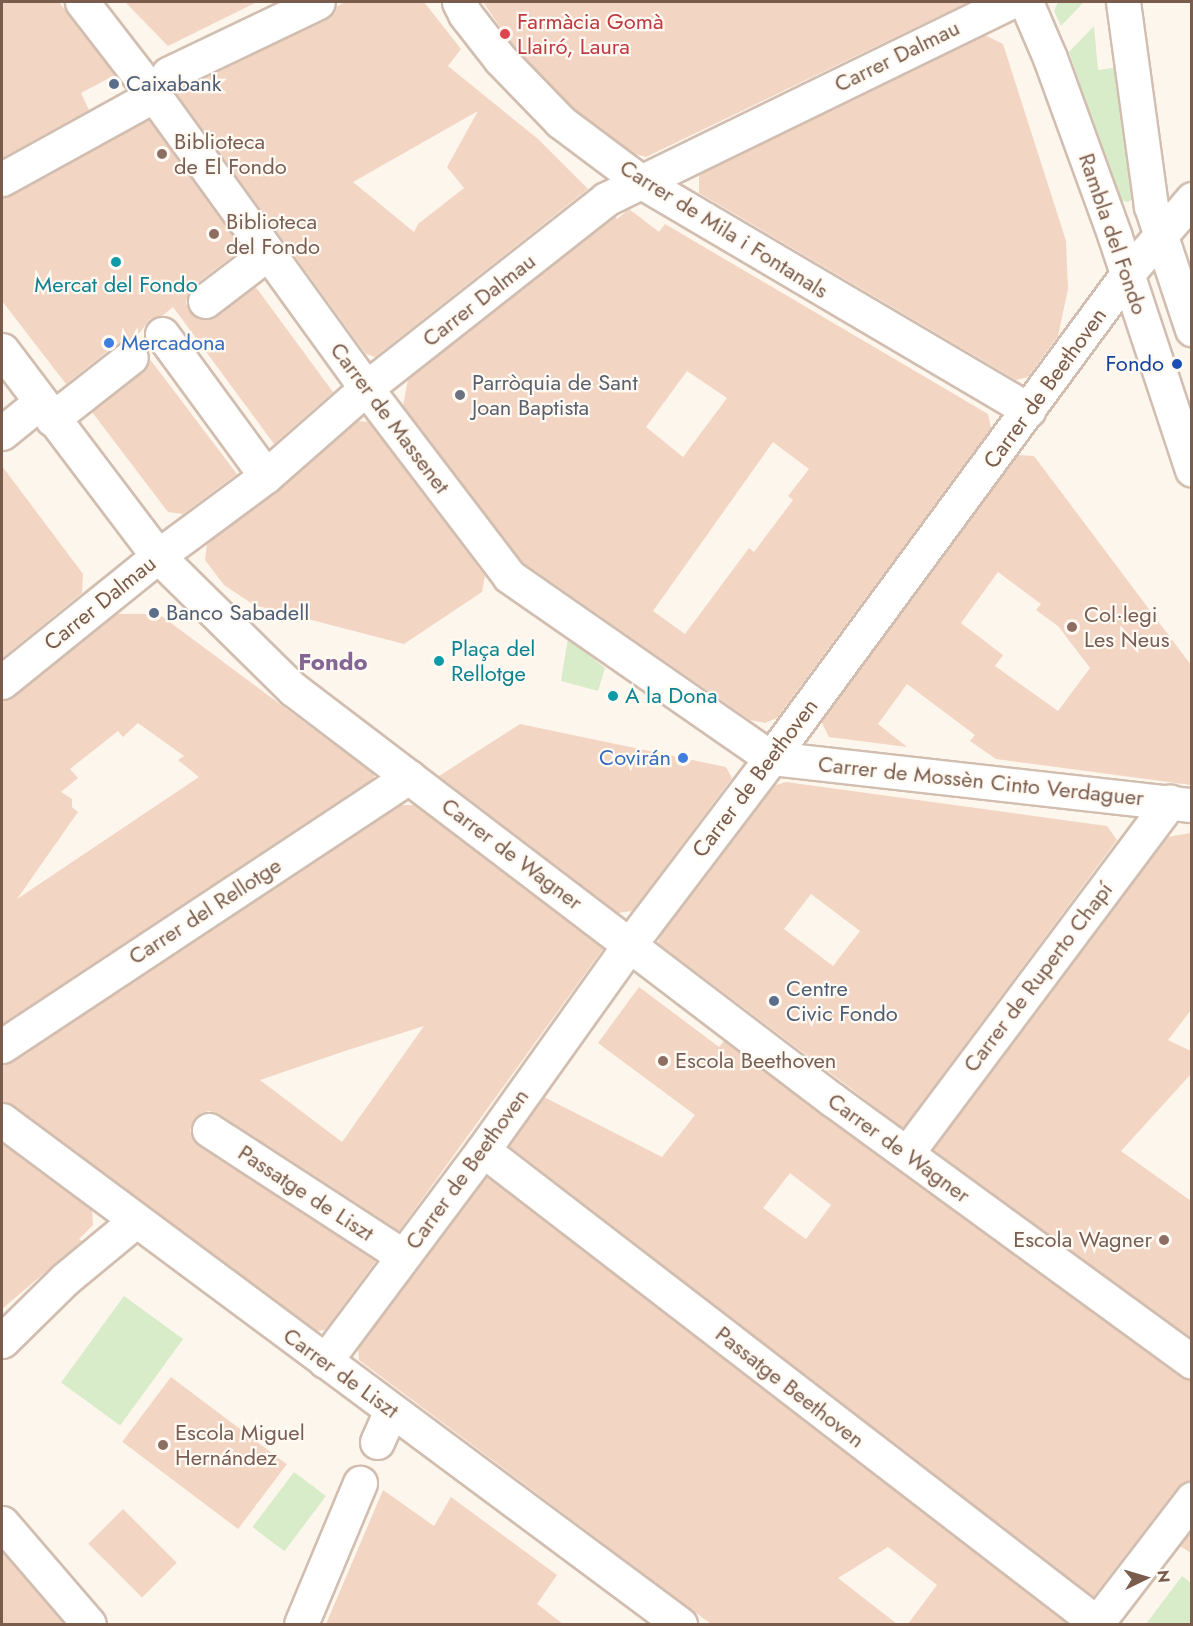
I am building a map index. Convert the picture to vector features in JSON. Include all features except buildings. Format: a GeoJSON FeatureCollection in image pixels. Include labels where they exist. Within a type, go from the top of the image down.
{"type":"FeatureCollection","features":[{"type":"Feature","properties":{"kind":"street","name":"Carrer de Massenet"},"geometry":{"type":"LineString","coordinates":[[82,2],[161,84],[268,253],[366,388],[509,576],[771,758]]}},
{"type":"Feature","properties":{"kind":"street"},"geometry":{"type":"LineString","coordinates":[[2,179],[213,54],[318,2]]}},
{"type":"Feature","properties":{"kind":"street","name":"Carrer de Mila i Fontanals"},"geometry":{"type":"LineString","coordinates":[[459,2],[465,14],[500,59],[561,122],[640,181],[1028,410]]}},
{"type":"Feature","properties":{"kind":"street","name":"Carrer Dalmau"},"geometry":{"type":"LineString","coordinates":[[2,682],[159,556],[266,476],[366,388],[606,199],[1010,2]]}},
{"type":"Feature","properties":{"kind":"street","name":"Rambla del Fondo"},"geometry":{"type":"LineString","coordinates":[[1026,2],[1050,58],[1128,273],[1191,470]]}},
{"type":"Feature","properties":{"kind":"street","name":"Rambla del Fondo"},"geometry":{"type":"LineString","coordinates":[[1123,2],[1150,206],[1191,329]]}},
{"type":"Feature","properties":{"kind":"street","name":"Carrer de Beethoven"},"geometry":{"type":"LineString","coordinates":[[325,1361],[483,1150],[630,944],[771,758],[1128,273],[1190,204]]}},
{"type":"Feature","properties":{"kind":"street"},"geometry":{"type":"LineString","coordinates":[[2,433],[46,411],[166,331],[268,253]]}},
{"type":"Feature","properties":{"kind":"street"},"geometry":{"type":"LineString","coordinates":[[166,331],[266,476]]}},
{"type":"Feature","properties":{"kind":"street"},"geometry":{"type":"LineString","coordinates":[[2,350],[46,411],[159,556],[293,689],[409,777]]}},
{"type":"Feature","properties":{"kind":"street","name":"Carrer de Mossèn Cinto Verdaguer"},"geometry":{"type":"LineString","coordinates":[[771,758],[1181,803]]}},
{"type":"Feature","properties":{"kind":"street","name":"Carrer de Wagner"},"geometry":{"type":"LineString","coordinates":[[409,777],[907,1153],[1191,1362]]}},
{"type":"Feature","properties":{"kind":"street","name":"Carrer del Rellotge"},"geometry":{"type":"LineString","coordinates":[[2,1046],[409,777]]}},
{"type":"Feature","properties":{"kind":"street","name":"Carrer de Ruperto Chapí"},"geometry":{"type":"LineString","coordinates":[[907,1153],[1181,803]]}},
{"type":"Feature","properties":{"kind":"street","name":"Carrer de Liszt"},"geometry":{"type":"LineString","coordinates":[[2,1120],[680,1624]]}},
{"type":"Feature","properties":{"kind":"street","name":"Passatge de Liszt"},"geometry":{"type":"LineString","coordinates":[[209,1130],[403,1256]]}},
{"type":"Feature","properties":{"kind":"street","name":"Passatge Beethoven"},"geometry":{"type":"LineString","coordinates":[[483,1150],[1097,1624]]}},
{"type":"Feature","properties":{"kind":"street"},"geometry":{"type":"LineString","coordinates":[[2,1341],[65,1279],[135,1221]]}},
{"type":"Feature","properties":{"kind":"street"},"geometry":{"type":"LineString","coordinates":[[377,1442],[391,1410]]}},
{"type":"Feature","properties":{"kind":"street"},"geometry":{"type":"LineString","coordinates":[[301,1624],[360,1483]]}},
{"type":"Feature","properties":{"kind":"street"},"geometry":{"type":"LineString","coordinates":[[1097,1624],[1191,1499]]}},
{"type":"Feature","properties":{"kind":"street"},"geometry":{"type":"LineString","coordinates":[[2,1522],[89,1624]]}},
{"type":"Feature","properties":{"kind":"green space"},"geometry":{"type":"Polygon","coordinates":[[[1058,2],[1084,2],[1061,26],[1054,11],[1058,2]]]}},
{"type":"Feature","properties":{"kind":"green space"},"geometry":{"type":"Polygon","coordinates":[[[1094,26],[1098,70],[1119,67],[1134,199],[1127,202],[1119,200],[1069,52],[1094,26]]]}},
{"type":"Feature","properties":{"kind":"green space"},"geometry":{"type":"Polygon","coordinates":[[[568,638],[605,668],[598,691],[561,681],[568,638]]]}},
{"type":"Feature","properties":{"kind":"green space"},"geometry":{"type":"Polygon","coordinates":[[[124,1296],[183,1339],[120,1425],[61,1383],[124,1296]]]}},
{"type":"Feature","properties":{"kind":"green space"},"geometry":{"type":"Polygon","coordinates":[[[294,1472],[326,1496],[284,1551],[252,1527],[294,1472]]]}},
{"type":"Feature","properties":{"kind":"green space"},"geometry":{"type":"Polygon","coordinates":[[[1182,1576],[1191,1583],[1191,1624],[1146,1624],[1182,1576]]]}},
{"type":"Feature","properties":{"kind":"place","name":"Farmàcia Gomà Llairó, Laura"},"geometry":{"type":"Point","coordinates":[505,34]}},
{"type":"Feature","properties":{"kind":"place","name":"Caixabank"},"geometry":{"type":"Point","coordinates":[114,84]}},
{"type":"Feature","properties":{"kind":"place","name":"Biblioteca de El Fondo"},"geometry":{"type":"Point","coordinates":[162,154]}},
{"type":"Feature","properties":{"kind":"place","name":"Biblioteca del Fondo"},"geometry":{"type":"Point","coordinates":[214,234]}},
{"type":"Feature","properties":{"kind":"place","name":"Mercat del Fondo"},"geometry":{"type":"Point","coordinates":[116,262]}},
{"type":"Feature","properties":{"kind":"place","name":"Mercadona"},"geometry":{"type":"Point","coordinates":[109,343]}},
{"type":"Feature","properties":{"kind":"place","name":"Fondo"},"geometry":{"type":"Point","coordinates":[1177,364]}},
{"type":"Feature","properties":{"kind":"place","name":"Parròquia de Sant Joan Baptista"},"geometry":{"type":"Point","coordinates":[460,395]}},
{"type":"Feature","properties":{"kind":"place","name":"Banco Sabadell"},"geometry":{"type":"Point","coordinates":[154,613]}},
{"type":"Feature","properties":{"kind":"place","name":"Col·legi Les Neus"},"geometry":{"type":"Point","coordinates":[1072,627]}},
{"type":"Feature","properties":{"kind":"place","name":"Plaça del Rellotge"},"geometry":{"type":"Point","coordinates":[439,661]}},
{"type":"Feature","properties":{"kind":"place","name":"A la Dona"},"geometry":{"type":"Point","coordinates":[613,696]}},
{"type":"Feature","properties":{"kind":"place","name":"Covirán"},"geometry":{"type":"Point","coordinates":[683,758]}},
{"type":"Feature","properties":{"kind":"place","name":"Centre Civic Fondo"},"geometry":{"type":"Point","coordinates":[774,1001]}},
{"type":"Feature","properties":{"kind":"place","name":"Escola Beethoven"},"geometry":{"type":"Point","coordinates":[663,1061]}},
{"type":"Feature","properties":{"kind":"place","name":"Escola Wagner"},"geometry":{"type":"Point","coordinates":[1164,1240]}},
{"type":"Feature","properties":{"kind":"place","name":"Escola Miguel Hernández"},"geometry":{"type":"Point","coordinates":[163,1445]}},
{"type":"Feature","properties":{"kind":"district","name":"Fondo"},"geometry":{"type":"Point","coordinates":[333,662]}}]}
